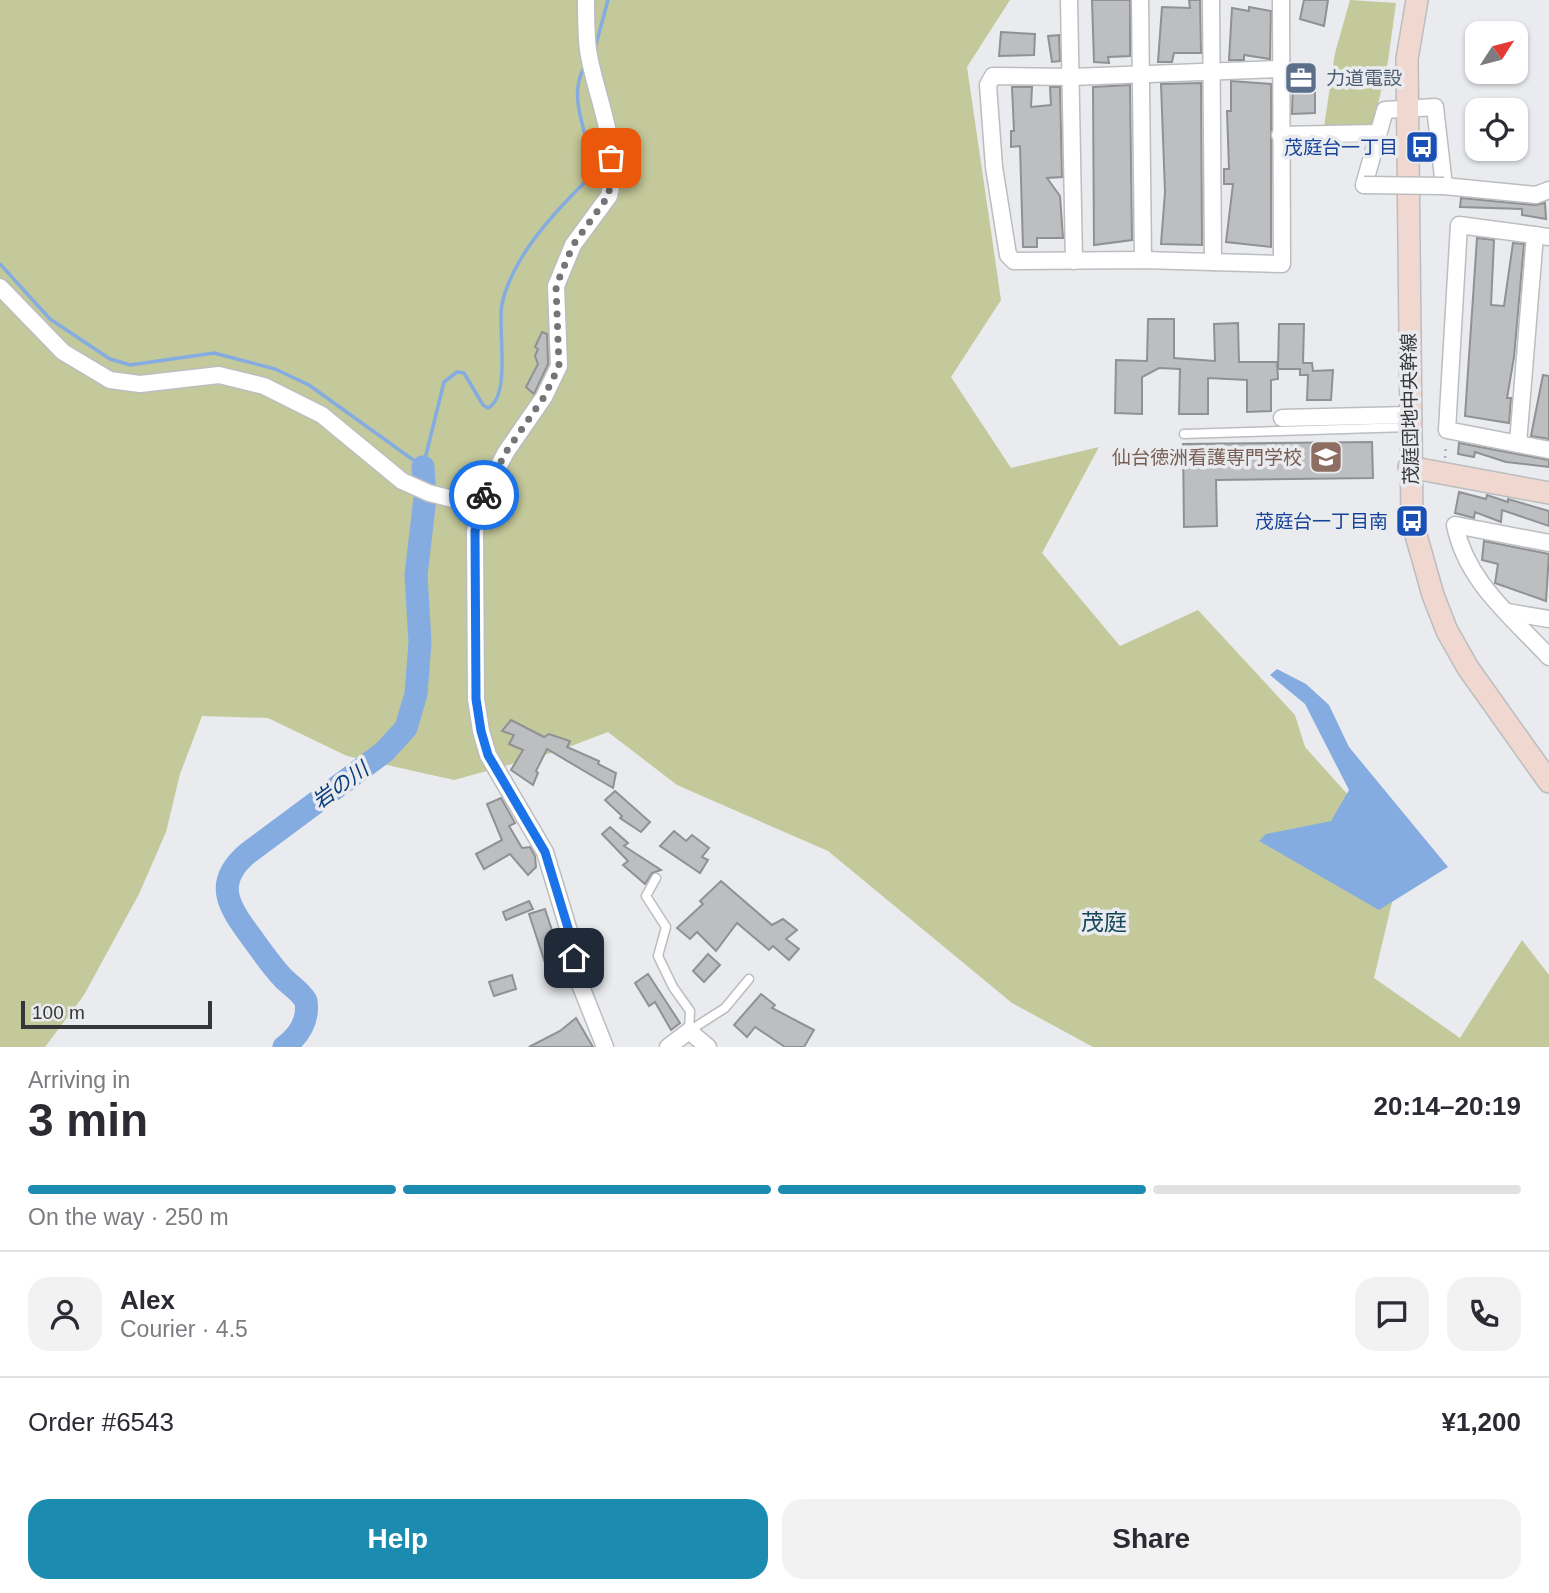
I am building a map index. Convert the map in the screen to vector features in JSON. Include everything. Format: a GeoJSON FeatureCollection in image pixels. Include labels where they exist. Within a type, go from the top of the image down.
{"type":"FeatureCollection","features":[{"type":"Feature","properties":{"kind":"street"},"geometry":{"type":"LineString","coordinates":[[586,0],[587,37],[611,158],[612,186],[609,195],[573,245],[556,286],[559,366],[544,397],[506,452],[480,506],[475,531],[476,699],[488,755],[545,852],[572,941],[576,974],[605,1047]]}},
{"type":"Feature","properties":{"kind":"street"},"geometry":{"type":"LineString","coordinates":[[1069,0],[1074,261]]}},
{"type":"Feature","properties":{"kind":"street"},"geometry":{"type":"LineString","coordinates":[[1140,0],[1143,260]]}},
{"type":"Feature","properties":{"kind":"street"},"geometry":{"type":"LineString","coordinates":[[1210,0],[1213,262]]}},
{"type":"Feature","properties":{"kind":"street"},"geometry":{"type":"LineString","coordinates":[[1279,69],[1072,77],[993,76],[988,85],[994,167],[1008,255],[1014,261],[1143,260],[1282,264],[1279,69],[1281,0]]}},
{"type":"Feature","properties":{"kind":"street","name":"茂庭団地中央幹線"},"geometry":{"type":"LineString","coordinates":[[1417,0],[1407,59],[1409,467],[1412,521],[1433,595],[1447,631],[1468,668],[1549,782]]}},
{"type":"Feature","properties":{"kind":"street"},"geometry":{"type":"LineString","coordinates":[[1444,186],[1435,107],[1384,110],[1364,185],[1444,186],[1536,195],[1549,190]]}},
{"type":"Feature","properties":{"kind":"street"},"geometry":{"type":"LineString","coordinates":[[1280,135],[1378,132]]}},
{"type":"Feature","properties":{"kind":"street"},"geometry":{"type":"LineString","coordinates":[[1518,443],[1542,236],[1459,225],[1447,430],[1549,450]]}},
{"type":"Feature","properties":{"kind":"street"},"geometry":{"type":"LineString","coordinates":[[0,286],[64,352],[100,375],[122,383],[140,384],[219,375],[264,386],[321,415],[385,469],[414,487],[480,506]]}},
{"type":"Feature","properties":{"kind":"street"},"geometry":{"type":"LineString","coordinates":[[1282,418],[1409,421]]}},
{"type":"Feature","properties":{"kind":"street"},"geometry":{"type":"LineString","coordinates":[[1409,467],[1549,493]]}},
{"type":"Feature","properties":{"kind":"street"},"geometry":{"type":"LineString","coordinates":[[1549,543],[1455,525],[1459,547],[1470,569],[1549,657]]}},
{"type":"Feature","properties":{"kind":"street"},"geometry":{"type":"LineString","coordinates":[[1507,612],[1549,618]]}},
{"type":"Feature","properties":{"kind":"street"},"geometry":{"type":"LineString","coordinates":[[668,1047],[689,1031],[708,1047]]}},
{"type":"Feature","properties":{"kind":"lane"},"geometry":{"type":"LineString","coordinates":[[1184,434],[1409,421]]}},
{"type":"Feature","properties":{"kind":"lane"},"geometry":{"type":"LineString","coordinates":[[656,878],[646,897],[666,927],[658,956],[673,987],[690,1011],[689,1031]]}},
{"type":"Feature","properties":{"kind":"lane"},"geometry":{"type":"LineString","coordinates":[[689,1031],[725,1008],[749,979]]}},
{"type":"Feature","properties":{"kind":"path"},"geometry":{"type":"LineString","coordinates":[[1444,474],[1447,430]]}},
{"type":"Feature","properties":{"kind":"green space"},"geometry":{"type":"Polygon","coordinates":[[[0,0],[1010,0],[967,67],[1001,300],[951,377],[1011,468],[1099,447],[1042,553],[1120,646],[1198,610],[1295,715],[1305,747],[1349,796],[1407,839],[1374,978],[1460,1038],[1522,940],[1549,975],[1549,1047],[1093,1047],[1012,1003],[828,851],[677,785],[608,732],[558,751],[454,780],[347,756],[268,718],[202,716],[180,774],[166,832],[139,894],[84,995],[45,1047],[0,1047],[0,0]]]}},
{"type":"Feature","properties":{"kind":"green space"},"geometry":{"type":"Polygon","coordinates":[[[1350,0],[1396,3],[1388,61],[1373,126],[1324,127],[1335,53],[1350,0]]]}},
{"type":"Feature","properties":{"kind":"water"},"geometry":{"type":"Polygon","coordinates":[[[1277,669],[1306,684],[1329,705],[1349,747],[1448,867],[1379,910],[1259,841],[1266,834],[1331,821],[1349,790],[1305,704],[1270,675],[1277,669]]]}},
{"type":"Feature","properties":{"kind":"building"},"geometry":{"type":"Polygon","coordinates":[[[1092,0],[1130,0],[1130,56],[1108,57],[1109,63],[1094,62],[1092,0]]]}},
{"type":"Feature","properties":{"kind":"building"},"geometry":{"type":"Polygon","coordinates":[[[1189,0],[1200,0],[1201,53],[1174,53],[1172,62],[1158,62],[1162,7],[1190,8],[1189,0]]]}},
{"type":"Feature","properties":{"kind":"building"},"geometry":{"type":"Polygon","coordinates":[[[1304,0],[1328,0],[1324,26],[1300,19],[1304,0]]]}},
{"type":"Feature","properties":{"kind":"building"},"geometry":{"type":"Polygon","coordinates":[[[1249,7],[1271,11],[1270,59],[1244,55],[1244,60],[1229,60],[1232,8],[1249,11],[1249,7]]]}},
{"type":"Feature","properties":{"kind":"building"},"geometry":{"type":"Polygon","coordinates":[[[1001,32],[1035,34],[1034,55],[999,56],[1001,32]]]}},
{"type":"Feature","properties":{"kind":"building"},"geometry":{"type":"Polygon","coordinates":[[[1059,35],[1060,61],[1052,62],[1048,36],[1059,35]]]}},
{"type":"Feature","properties":{"kind":"building"},"geometry":{"type":"Polygon","coordinates":[[[1231,81],[1271,84],[1271,247],[1226,242],[1233,184],[1224,184],[1224,169],[1229,169],[1227,111],[1231,111],[1231,81]]]}},
{"type":"Feature","properties":{"kind":"building"},"geometry":{"type":"Polygon","coordinates":[[[1293,82],[1315,83],[1315,113],[1292,114],[1293,82]]]}},
{"type":"Feature","properties":{"kind":"building"},"geometry":{"type":"Polygon","coordinates":[[[1201,83],[1202,245],[1161,244],[1165,192],[1161,84],[1201,83]]]}},
{"type":"Feature","properties":{"kind":"building"},"geometry":{"type":"Polygon","coordinates":[[[1130,85],[1132,240],[1094,245],[1093,87],[1130,85]]]}},
{"type":"Feature","properties":{"kind":"building"},"geometry":{"type":"Polygon","coordinates":[[[1012,87],[1032,87],[1031,107],[1051,105],[1050,87],[1060,87],[1062,177],[1047,178],[1060,196],[1063,238],[1037,238],[1037,247],[1023,247],[1020,146],[1011,147],[1011,131],[1014,131],[1012,87]]]}},
{"type":"Feature","properties":{"kind":"building"},"geometry":{"type":"Polygon","coordinates":[[[1461,198],[1535,205],[1545,203],[1546,219],[1522,215],[1522,209],[1460,207],[1461,198]]]}},
{"type":"Feature","properties":{"kind":"building"},"geometry":{"type":"Polygon","coordinates":[[[1477,238],[1494,240],[1491,305],[1504,306],[1513,243],[1524,244],[1514,357],[1507,398],[1511,398],[1509,423],[1465,416],[1477,238]]]}},
{"type":"Feature","properties":{"kind":"building"},"geometry":{"type":"Polygon","coordinates":[[[1148,319],[1174,319],[1174,358],[1215,361],[1214,324],[1238,323],[1239,362],[1277,362],[1278,379],[1271,380],[1271,411],[1247,412],[1247,380],[1208,378],[1208,414],[1179,414],[1180,369],[1159,368],[1142,377],[1142,414],[1115,413],[1116,360],[1147,361],[1148,319]]]}},
{"type":"Feature","properties":{"kind":"building"},"geometry":{"type":"Polygon","coordinates":[[[1279,324],[1304,324],[1303,363],[1312,363],[1313,371],[1333,370],[1331,400],[1307,400],[1308,375],[1300,375],[1300,369],[1278,369],[1279,324]]]}},
{"type":"Feature","properties":{"kind":"building"},"geometry":{"type":"Polygon","coordinates":[[[542,332],[547,334],[548,364],[534,394],[526,387],[538,364],[535,356],[538,349],[535,347],[542,332]]]}},
{"type":"Feature","properties":{"kind":"building"},"geometry":{"type":"Polygon","coordinates":[[[1543,375],[1549,376],[1549,439],[1531,436],[1543,375]]]}},
{"type":"Feature","properties":{"kind":"building"},"geometry":{"type":"Polygon","coordinates":[[[1372,442],[1373,478],[1216,480],[1217,526],[1184,527],[1183,444],[1372,442]]]}},
{"type":"Feature","properties":{"kind":"building"},"geometry":{"type":"Polygon","coordinates":[[[1459,443],[1549,460],[1549,467],[1506,462],[1475,452],[1474,457],[1458,454],[1459,443]]]}},
{"type":"Feature","properties":{"kind":"building"},"geometry":{"type":"Polygon","coordinates":[[[1459,492],[1486,499],[1487,495],[1508,502],[1508,499],[1549,511],[1549,526],[1502,510],[1501,522],[1475,512],[1474,518],[1455,513],[1459,492]]]}},
{"type":"Feature","properties":{"kind":"building"},"geometry":{"type":"Polygon","coordinates":[[[1484,541],[1549,554],[1546,601],[1495,583],[1498,564],[1482,560],[1484,541]]]}},
{"type":"Feature","properties":{"kind":"building"},"geometry":{"type":"Polygon","coordinates":[[[511,720],[544,737],[549,734],[570,741],[567,747],[599,761],[598,764],[616,773],[613,788],[547,749],[536,771],[538,773],[533,785],[511,770],[523,750],[509,744],[514,735],[502,731],[511,720]]]}},
{"type":"Feature","properties":{"kind":"building"},"geometry":{"type":"Polygon","coordinates":[[[615,791],[650,822],[641,832],[620,818],[622,816],[605,800],[615,791]]]}},
{"type":"Feature","properties":{"kind":"building"},"geometry":{"type":"Polygon","coordinates":[[[501,798],[515,823],[509,826],[522,848],[530,847],[535,856],[536,867],[528,875],[510,854],[484,869],[476,854],[502,840],[487,804],[501,798]]]}},
{"type":"Feature","properties":{"kind":"building"},"geometry":{"type":"Polygon","coordinates":[[[610,827],[628,843],[624,846],[661,870],[652,873],[645,884],[623,865],[628,861],[602,834],[610,827]]]}},
{"type":"Feature","properties":{"kind":"building"},"geometry":{"type":"Polygon","coordinates":[[[674,831],[686,841],[692,835],[709,848],[702,857],[708,860],[700,873],[660,846],[674,831]]]}},
{"type":"Feature","properties":{"kind":"building"},"geometry":{"type":"Polygon","coordinates":[[[721,881],[772,925],[783,919],[797,930],[786,939],[799,949],[789,960],[773,946],[769,950],[737,923],[716,951],[697,932],[690,939],[677,928],[703,904],[700,901],[721,881]]]}},
{"type":"Feature","properties":{"kind":"building"},"geometry":{"type":"Polygon","coordinates":[[[529,901],[533,909],[506,920],[503,912],[529,901]]]}},
{"type":"Feature","properties":{"kind":"building"},"geometry":{"type":"Polygon","coordinates":[[[545,909],[564,967],[548,972],[529,914],[545,909]]]}},
{"type":"Feature","properties":{"kind":"building"},"geometry":{"type":"Polygon","coordinates":[[[708,954],[720,965],[704,982],[693,971],[708,954]]]}},
{"type":"Feature","properties":{"kind":"building"},"geometry":{"type":"Polygon","coordinates":[[[648,974],[680,1023],[671,1030],[655,1002],[649,1006],[635,983],[648,974]]]}},
{"type":"Feature","properties":{"kind":"building"},"geometry":{"type":"Polygon","coordinates":[[[512,975],[516,989],[494,996],[489,982],[512,975]]]}},
{"type":"Feature","properties":{"kind":"building"},"geometry":{"type":"Polygon","coordinates":[[[761,994],[775,1005],[772,1008],[814,1030],[804,1047],[785,1047],[755,1027],[747,1037],[734,1025],[761,994]]]}},
{"type":"Feature","properties":{"kind":"building"},"geometry":{"type":"Polygon","coordinates":[[[576,1018],[593,1047],[529,1047],[560,1031],[576,1018]]]}},
{"type":"Feature","properties":{"kind":"waterway"},"geometry":{"type":"LineString","coordinates":[[595,48],[608,0]]}},
{"type":"Feature","properties":{"kind":"waterway"},"geometry":{"type":"LineString","coordinates":[[0,264],[50,319],[110,359],[130,365],[214,353],[275,369],[309,385],[423,467],[444,382],[457,372],[464,373],[483,405],[488,408],[495,401],[502,376],[501,314],[507,287],[535,238],[584,183],[588,153],[578,97],[584,67]]}},
{"type":"Feature","properties":{"kind":"waterway","name":"岩の川"},"geometry":{"type":"LineString","coordinates":[[284,1047],[302,1027],[306,1015],[306,1001],[283,978],[244,927],[231,905],[227,885],[237,864],[248,853],[384,752],[406,728],[416,694],[420,642],[416,575],[425,498],[423,467]]}},
{"type":"Feature","properties":{"kind":"way so far"},"geometry":{"type":"LineString","coordinates":[[484,495],[506,452],[544,397],[559,366],[556,286],[573,245],[609,195],[612,186],[611,158]]}},
{"type":"Feature","properties":{"kind":"place","name":"力道電設"},"geometry":{"type":"Point","coordinates":[1301,78]}},
{"type":"Feature","properties":{"kind":"place","name":"茂庭台一丁目"},"geometry":{"type":"Point","coordinates":[1422,147]}},
{"type":"Feature","properties":{"kind":"place","name":"仙台徳洲看護専門学校"},"geometry":{"type":"Point","coordinates":[1326,457]}},
{"type":"Feature","properties":{"kind":"place","name":"茂庭台一丁目南"},"geometry":{"type":"Point","coordinates":[1412,521]}},
{"type":"Feature","properties":{"kind":"district","name":"茂庭"},"geometry":{"type":"Point","coordinates":[1104,922]}},
{"type":"Feature","properties":{"kind":"route"},"geometry":{"type":"LineString","coordinates":[[484,495],[475,531],[476,699],[481,731],[488,755],[521,806],[545,852],[572,941],[574,958]]}}]}
